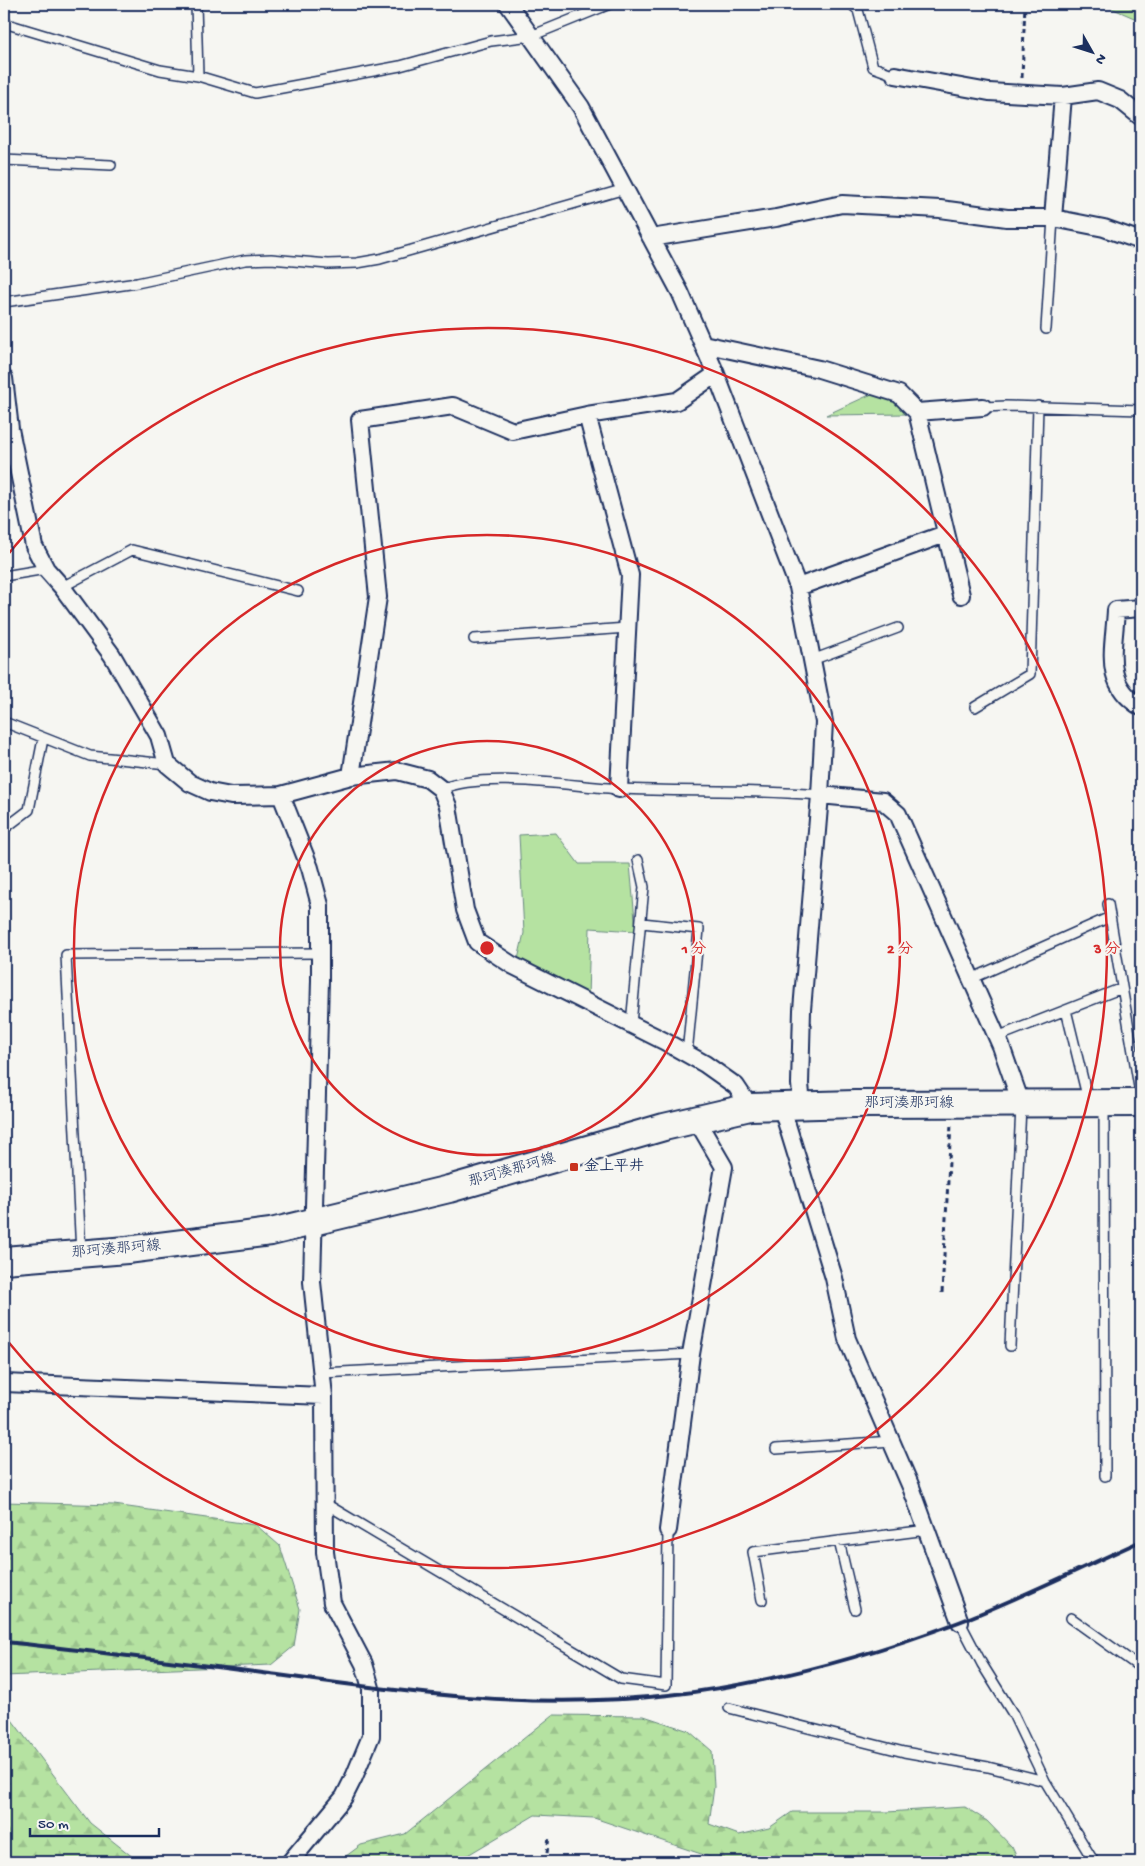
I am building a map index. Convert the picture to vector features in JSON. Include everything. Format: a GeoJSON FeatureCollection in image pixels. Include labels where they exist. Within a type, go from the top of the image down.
{"type":"FeatureCollection","features":[{"type":"Feature","properties":{"kind":"main road","name":"那珂湊那珂線"},"geometry":{"type":"LineString","coordinates":[[4,1260],[180,1244],[272,1232],[449,1189],[696,1119],[750,1107],[952,1103],[1141,1103]]}},
{"type":"Feature","properties":{"kind":"street"},"geometry":{"type":"LineString","coordinates":[[508,4],[581,107],[680,292],[716,374],[798,587],[824,722],[820,795],[802,1010],[800,1084],[792,1105],[847,1340],[870,1395],[892,1440],[960,1622]]}},
{"type":"Feature","properties":{"kind":"street"},"geometry":{"type":"LineString","coordinates":[[895,75],[989,92],[1022,92],[1063,96],[1098,91],[1120,100],[1141,117]]}},
{"type":"Feature","properties":{"kind":"street"},"geometry":{"type":"LineString","coordinates":[[1053,218],[1063,96]]}},
{"type":"Feature","properties":{"kind":"street"},"geometry":{"type":"LineString","coordinates":[[651,238],[776,218],[842,204],[940,209],[1007,218],[1053,218],[1104,228],[1141,241]]}},
{"type":"Feature","properties":{"kind":"street"},"geometry":{"type":"LineString","coordinates":[[703,344],[818,369],[899,394],[916,412],[945,534],[962,595]]}},
{"type":"Feature","properties":{"kind":"street"},"geometry":{"type":"LineString","coordinates":[[351,776],[378,597],[360,420],[454,406],[513,431],[677,401],[716,374]]}},
{"type":"Feature","properties":{"kind":"street"},"geometry":{"type":"LineString","coordinates":[[4,378],[10,429],[34,546],[46,569],[112,655],[159,736],[167,764],[190,783],[210,792],[231,796],[281,795],[351,776],[397,772],[428,779],[441,789],[448,806],[454,830],[465,910],[477,942],[512,965],[631,1024],[722,1075],[736,1086],[750,1107]]}},
{"type":"Feature","properties":{"kind":"street"},"geometry":{"type":"LineString","coordinates":[[916,412],[984,407]]}},
{"type":"Feature","properties":{"kind":"street"},"geometry":{"type":"LineString","coordinates":[[587,416],[630,575],[619,789]]}},
{"type":"Feature","properties":{"kind":"street"},"geometry":{"type":"LineString","coordinates":[[798,587],[945,534]]}},
{"type":"Feature","properties":{"kind":"street"},"geometry":{"type":"LineString","coordinates":[[1141,608],[1116,610],[1113,673],[1126,698],[1141,707]]}},
{"type":"Feature","properties":{"kind":"street"},"geometry":{"type":"LineString","coordinates":[[281,795],[310,868],[320,905],[315,1222],[312,1240],[312,1282],[324,1396],[325,1552],[332,1603],[364,1664],[371,1688],[371,1736],[344,1797],[290,1862]]}},
{"type":"Feature","properties":{"kind":"street"},"geometry":{"type":"LineString","coordinates":[[820,795],[883,801],[898,814],[997,1037],[1021,1104]]}},
{"type":"Feature","properties":{"kind":"street"},"geometry":{"type":"LineString","coordinates":[[668,1530],[691,1354],[724,1167],[696,1119]]}},
{"type":"Feature","properties":{"kind":"street"},"geometry":{"type":"LineString","coordinates":[[4,1384],[324,1396]]}},
{"type":"Feature","properties":{"kind":"lane"},"geometry":{"type":"LineString","coordinates":[[196,4],[198,76]]}},
{"type":"Feature","properties":{"kind":"lane"},"geometry":{"type":"LineString","coordinates":[[4,23],[160,70],[198,76],[255,93],[400,66],[491,41],[531,36],[610,4]]}},
{"type":"Feature","properties":{"kind":"lane"},"geometry":{"type":"LineString","coordinates":[[851,4],[858,10],[873,67],[895,75]]}},
{"type":"Feature","properties":{"kind":"lane"},"geometry":{"type":"LineString","coordinates":[[4,160],[111,165]]}},
{"type":"Feature","properties":{"kind":"lane"},"geometry":{"type":"LineString","coordinates":[[4,302],[137,283],[245,260],[271,259],[328,264],[357,263],[380,259],[625,189]]}},
{"type":"Feature","properties":{"kind":"lane"},"geometry":{"type":"LineString","coordinates":[[1046,329],[1053,218]]}},
{"type":"Feature","properties":{"kind":"lane"},"geometry":{"type":"LineString","coordinates":[[984,407],[1038,406],[1141,410]]}},
{"type":"Feature","properties":{"kind":"lane"},"geometry":{"type":"LineString","coordinates":[[975,707],[1030,674],[1038,406]]}},
{"type":"Feature","properties":{"kind":"lane"},"geometry":{"type":"LineString","coordinates":[[62,588],[132,550],[298,591]]}},
{"type":"Feature","properties":{"kind":"lane"},"geometry":{"type":"LineString","coordinates":[[4,576],[46,569]]}},
{"type":"Feature","properties":{"kind":"lane"},"geometry":{"type":"LineString","coordinates":[[474,639],[627,628]]}},
{"type":"Feature","properties":{"kind":"lane"},"geometry":{"type":"LineString","coordinates":[[812,660],[898,628]]}},
{"type":"Feature","properties":{"kind":"lane"},"geometry":{"type":"LineString","coordinates":[[4,722],[90,756],[167,764]]}},
{"type":"Feature","properties":{"kind":"lane"},"geometry":{"type":"LineString","coordinates":[[4,828],[28,810],[43,739]]}},
{"type":"Feature","properties":{"kind":"lane"},"geometry":{"type":"LineString","coordinates":[[441,789],[457,782],[499,781],[619,789],[772,791],[820,795]]}},
{"type":"Feature","properties":{"kind":"lane"},"geometry":{"type":"LineString","coordinates":[[631,1024],[644,887],[638,860]]}},
{"type":"Feature","properties":{"kind":"lane"},"geometry":{"type":"LineString","coordinates":[[1108,904],[1141,1099]]}},
{"type":"Feature","properties":{"kind":"lane"},"geometry":{"type":"LineString","coordinates":[[971,979],[1110,917]]}},
{"type":"Feature","properties":{"kind":"lane"},"geometry":{"type":"LineString","coordinates":[[642,923],[699,929],[687,1054]]}},
{"type":"Feature","properties":{"kind":"lane"},"geometry":{"type":"LineString","coordinates":[[81,1254],[66,955],[320,954]]}},
{"type":"Feature","properties":{"kind":"lane"},"geometry":{"type":"LineString","coordinates":[[997,1037],[1122,988]]}},
{"type":"Feature","properties":{"kind":"lane"},"geometry":{"type":"LineString","coordinates":[[1066,1010],[1096,1103],[1105,1476]]}},
{"type":"Feature","properties":{"kind":"lane"},"geometry":{"type":"LineString","coordinates":[[1010,1346],[1021,1104]]}},
{"type":"Feature","properties":{"kind":"lane"},"geometry":{"type":"LineString","coordinates":[[322,1373],[691,1354]]}},
{"type":"Feature","properties":{"kind":"lane"},"geometry":{"type":"LineString","coordinates":[[776,1449],[892,1440]]}},
{"type":"Feature","properties":{"kind":"lane"},"geometry":{"type":"LineString","coordinates":[[326,1504],[621,1679],[666,1685],[668,1530]]}},
{"type":"Feature","properties":{"kind":"lane"},"geometry":{"type":"LineString","coordinates":[[762,1600],[753,1552],[927,1530]]}},
{"type":"Feature","properties":{"kind":"lane"},"geometry":{"type":"LineString","coordinates":[[839,1541],[855,1609]]}},
{"type":"Feature","properties":{"kind":"lane"},"geometry":{"type":"LineString","coordinates":[[1071,1618],[1141,1668]]}},
{"type":"Feature","properties":{"kind":"lane"},"geometry":{"type":"LineString","coordinates":[[960,1622],[982,1664],[1013,1714],[1045,1781],[1094,1862]]}},
{"type":"Feature","properties":{"kind":"lane"},"geometry":{"type":"LineString","coordinates":[[729,1708],[904,1752],[988,1767],[1045,1781]]}},
{"type":"Feature","properties":{"kind":"path"},"geometry":{"type":"LineString","coordinates":[[1022,92],[1025,4]]}},
{"type":"Feature","properties":{"kind":"path"},"geometry":{"type":"LineString","coordinates":[[942,1293],[952,1103]]}},
{"type":"Feature","properties":{"kind":"path"},"geometry":{"type":"LineString","coordinates":[[546,1862],[549,1836]]}},
{"type":"Feature","properties":{"kind":"green space"},"geometry":{"type":"Polygon","coordinates":[[[1102,4],[1141,4],[1141,21],[1102,4]]]}},
{"type":"Feature","properties":{"kind":"green space"},"geometry":{"type":"Polygon","coordinates":[[[876,392],[897,399],[909,414],[826,415],[876,392]]]}},
{"type":"Feature","properties":{"kind":"green space"},"geometry":{"type":"Polygon","coordinates":[[[556,833],[579,864],[630,864],[636,931],[590,928],[588,998],[517,964],[524,933],[519,835],[556,833]]]}},
{"type":"Feature","properties":{"kind":"green space"},"geometry":{"type":"Polygon","coordinates":[[[4,1502],[114,1505],[256,1525],[280,1546],[300,1609],[294,1646],[271,1665],[4,1676],[4,1502]]]}},
{"type":"Feature","properties":{"kind":"green space"},"geometry":{"type":"Polygon","coordinates":[[[4,1696],[9,1716],[90,1823],[139,1862],[4,1862],[4,1696]]]}},
{"type":"Feature","properties":{"kind":"green space"},"geometry":{"type":"Polygon","coordinates":[[[553,1715],[644,1716],[689,1731],[712,1751],[714,1787],[709,1824],[739,1835],[769,1828],[792,1812],[887,1812],[965,1807],[987,1821],[1012,1847],[1019,1862],[725,1862],[594,1818],[535,1815],[456,1862],[338,1862],[361,1845],[405,1834],[553,1715]]]}},
{"type":"Feature","properties":{"kind":"railway"},"geometry":{"type":"LineString","coordinates":[[4,1642],[141,1657],[375,1688],[473,1697],[571,1701],[669,1695],[743,1684],[780,1676],[816,1668],[888,1647],[982,1613],[1141,1541]]}},
{"type":"Feature","properties":{"kind":"place","name":"金上平井"},"geometry":{"type":"Point","coordinates":[574,1167]}}]}
